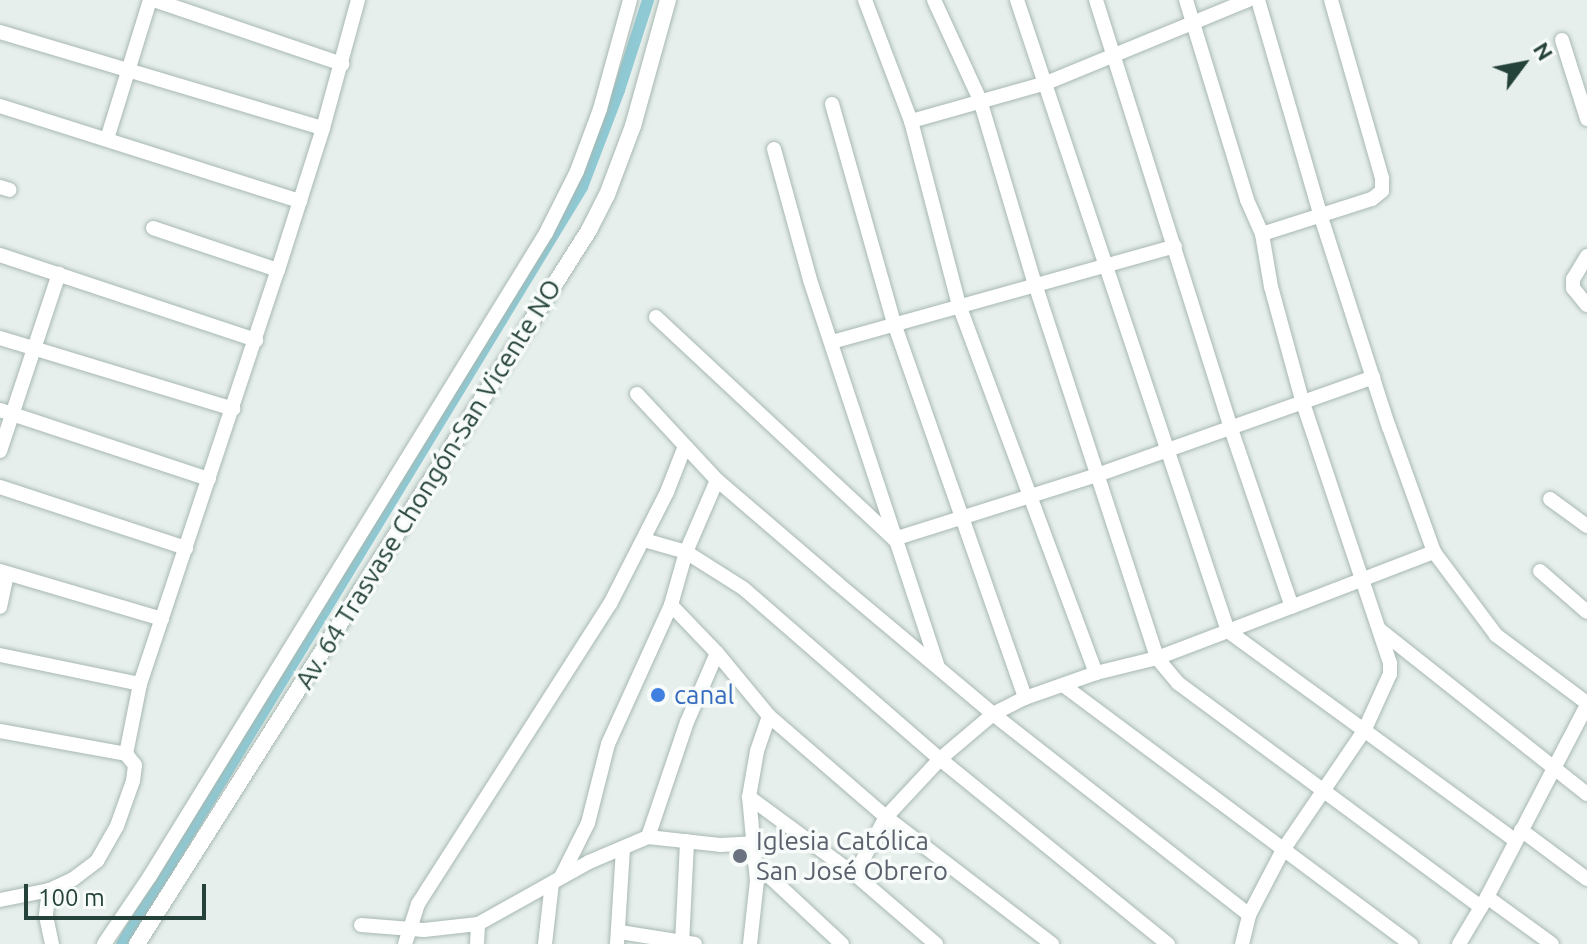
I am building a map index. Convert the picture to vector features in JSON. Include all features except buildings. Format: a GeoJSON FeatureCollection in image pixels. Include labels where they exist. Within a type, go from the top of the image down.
{"type":"FeatureCollection","features":[{"type":"Feature","properties":{"kind":"street"},"geometry":{"type":"LineString","coordinates":[[107,139],[152,0],[342,64]]}},
{"type":"Feature","properties":{"kind":"street"},"geometry":{"type":"LineString","coordinates":[[0,900],[49,890],[87,871],[109,844],[136,770],[126,754],[140,684],[256,340],[323,128],[358,0]]}},
{"type":"Feature","properties":{"kind":"street"},"geometry":{"type":"LineString","coordinates":[[104,944],[150,876],[546,233],[577,171],[600,109],[630,0]]}},
{"type":"Feature","properties":{"kind":"street","name":"Av. 64 Trasvase Chongón-San Vicente NO"},"geometry":{"type":"LineString","coordinates":[[137,944],[589,230],[607,195],[633,126],[668,0]]}},
{"type":"Feature","properties":{"kind":"street"},"geometry":{"type":"LineString","coordinates":[[865,0],[911,121],[959,305],[1096,673]]}},
{"type":"Feature","properties":{"kind":"street"},"geometry":{"type":"LineString","coordinates":[[934,0],[980,100],[1035,284],[1157,658],[1178,683],[1325,790],[1484,902],[1552,944]]}},
{"type":"Feature","properties":{"kind":"street"},"geometry":{"type":"LineString","coordinates":[[1017,0],[1228,631],[1364,731],[1587,879]]}},
{"type":"Feature","properties":{"kind":"street"},"geometry":{"type":"LineString","coordinates":[[1096,0],[1230,426],[1292,607]]}},
{"type":"Feature","properties":{"kind":"street"},"geometry":{"type":"LineString","coordinates":[[1186,0],[1242,185],[1262,234],[1271,287],[1302,400],[1378,628],[1390,674],[1364,731],[1283,850],[1249,915],[1242,944]]}},
{"type":"Feature","properties":{"kind":"street"},"geometry":{"type":"LineString","coordinates":[[911,121],[1046,83],[1115,58],[1248,0]]}},
{"type":"Feature","properties":{"kind":"street"},"geometry":{"type":"LineString","coordinates":[[1258,0],[1320,214],[1434,552],[1496,635],[1587,704],[1555,770],[1459,944]]}},
{"type":"Feature","properties":{"kind":"street"},"geometry":{"type":"LineString","coordinates":[[1262,234],[1372,199],[1382,191],[1382,178],[1331,0]]}},
{"type":"Feature","properties":{"kind":"street"},"geometry":{"type":"LineString","coordinates":[[0,32],[323,128]]}},
{"type":"Feature","properties":{"kind":"street"},"geometry":{"type":"LineString","coordinates":[[1562,40],[1587,119]]}},
{"type":"Feature","properties":{"kind":"street"},"geometry":{"type":"LineString","coordinates":[[832,104],[895,326],[1025,698]]}},
{"type":"Feature","properties":{"kind":"street"},"geometry":{"type":"LineString","coordinates":[[0,106],[300,201]]}},
{"type":"Feature","properties":{"kind":"street"},"geometry":{"type":"LineString","coordinates":[[774,149],[810,280],[939,668]]}},
{"type":"Feature","properties":{"kind":"street"},"geometry":{"type":"LineString","coordinates":[[153,228],[278,270]]}},
{"type":"Feature","properties":{"kind":"street"},"geometry":{"type":"LineString","coordinates":[[832,342],[1175,246]]}},
{"type":"Feature","properties":{"kind":"street"},"geometry":{"type":"LineString","coordinates":[[0,255],[256,340]]}},
{"type":"Feature","properties":{"kind":"street"},"geometry":{"type":"LineString","coordinates":[[1587,256],[1573,279],[1573,288],[1587,305]]}},
{"type":"Feature","properties":{"kind":"street"},"geometry":{"type":"LineString","coordinates":[[0,451],[6,412],[59,274]]}},
{"type":"Feature","properties":{"kind":"street"},"geometry":{"type":"LineString","coordinates":[[656,317],[894,539]]}},
{"type":"Feature","properties":{"kind":"street"},"geometry":{"type":"LineString","coordinates":[[0,338],[233,409]]}},
{"type":"Feature","properties":{"kind":"street"},"geometry":{"type":"LineString","coordinates":[[894,539],[1029,493],[1097,475],[1373,377]]}},
{"type":"Feature","properties":{"kind":"street"},"geometry":{"type":"LineString","coordinates":[[637,394],[717,480],[993,714],[1249,915]]}},
{"type":"Feature","properties":{"kind":"street"},"geometry":{"type":"LineString","coordinates":[[6,412],[209,479]]}},
{"type":"Feature","properties":{"kind":"street"},"geometry":{"type":"LineString","coordinates":[[406,937],[418,904],[610,604],[644,540],[685,446]]}},
{"type":"Feature","properties":{"kind":"street"},"geometry":{"type":"LineString","coordinates":[[545,944],[556,880],[588,823],[608,744],[671,605],[686,552],[717,480]]}},
{"type":"Feature","properties":{"kind":"street"},"geometry":{"type":"LineString","coordinates":[[0,487],[186,548]]}},
{"type":"Feature","properties":{"kind":"street"},"geometry":{"type":"LineString","coordinates":[[1550,499],[1587,526]]}},
{"type":"Feature","properties":{"kind":"street"},"geometry":{"type":"LineString","coordinates":[[644,540],[686,552],[754,597],[940,759],[1168,944]]}},
{"type":"Feature","properties":{"kind":"street"},"geometry":{"type":"LineString","coordinates":[[855,874],[886,817],[940,759],[993,714],[1025,698],[1096,673],[1157,658],[1361,583],[1434,552]]}},
{"type":"Feature","properties":{"kind":"street"},"geometry":{"type":"LineString","coordinates":[[1540,571],[1587,612]]}},
{"type":"Feature","properties":{"kind":"street"},"geometry":{"type":"LineString","coordinates":[[0,607],[4,573],[162,619]]}},
{"type":"Feature","properties":{"kind":"street"},"geometry":{"type":"LineString","coordinates":[[671,605],[717,653],[769,716],[886,817],[1052,944]]}},
{"type":"Feature","properties":{"kind":"street"},"geometry":{"type":"LineString","coordinates":[[1378,628],[1587,794]]}},
{"type":"Feature","properties":{"kind":"street"},"geometry":{"type":"LineString","coordinates":[[648,837],[687,722],[717,653]]}},
{"type":"Feature","properties":{"kind":"street"},"geometry":{"type":"LineString","coordinates":[[0,655],[140,684]]}},
{"type":"Feature","properties":{"kind":"street"},"geometry":{"type":"LineString","coordinates":[[1063,685],[1411,944]]}},
{"type":"Feature","properties":{"kind":"street"},"geometry":{"type":"LineString","coordinates":[[750,944],[755,863],[749,797],[757,751],[769,716]]}},
{"type":"Feature","properties":{"kind":"street"},"geometry":{"type":"LineString","coordinates":[[0,731],[126,754]]}},
{"type":"Feature","properties":{"kind":"street"},"geometry":{"type":"LineString","coordinates":[[749,797],[855,874],[936,944]]}},
{"type":"Feature","properties":{"kind":"street"},"geometry":{"type":"LineString","coordinates":[[361,925],[406,937],[478,924],[556,880],[648,837],[754,843]]}},
{"type":"Feature","properties":{"kind":"street"},"geometry":{"type":"LineString","coordinates":[[623,848],[618,938],[686,943],[687,841]]}},
{"type":"Feature","properties":{"kind":"street"},"geometry":{"type":"LineString","coordinates":[[755,863],[842,944]]}},
{"type":"Feature","properties":{"kind":"street"},"geometry":{"type":"LineString","coordinates":[[49,890],[46,916],[52,944]]}},
{"type":"Feature","properties":{"kind":"street"},"geometry":{"type":"LineString","coordinates":[[477,944],[478,924]]}},
{"type":"Feature","properties":{"kind":"waterway"},"geometry":{"type":"LineString","coordinates":[[122,944],[582,187],[619,90],[648,0]]}},
{"type":"Feature","properties":{"kind":"place","name":"canal"},"geometry":{"type":"Point","coordinates":[658,695]}},
{"type":"Feature","properties":{"kind":"place","name":"Iglesia Católica San José Obrero"},"geometry":{"type":"Point","coordinates":[740,856]}}]}
